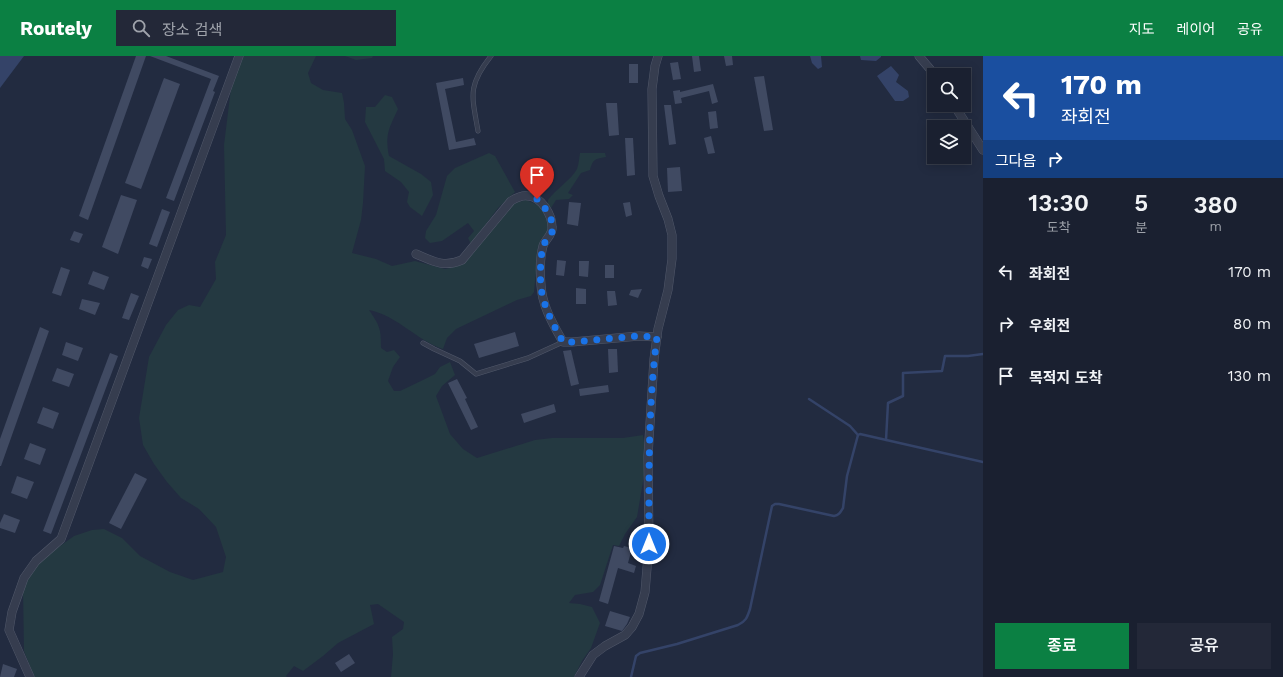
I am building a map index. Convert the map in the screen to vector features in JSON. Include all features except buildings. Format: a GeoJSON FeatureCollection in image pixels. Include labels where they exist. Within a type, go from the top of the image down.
{"type":"FeatureCollection","features":[{"type":"Feature","properties":{"kind":"street"},"geometry":{"type":"LineString","coordinates":[[30,677],[9,630],[12,612],[24,578],[36,561],[61,539],[239,56]]}},
{"type":"Feature","properties":{"kind":"street"},"geometry":{"type":"LineString","coordinates":[[579,677],[593,655],[605,646],[625,635],[632,627],[639,614],[645,592],[649,544],[648,456],[654,359],[657,337],[668,290],[672,259],[672,235],[653,176],[652,88],[658,56]]}},
{"type":"Feature","properties":{"kind":"street"},"geometry":{"type":"LineString","coordinates":[[919,56],[929,68]]}},
{"type":"Feature","properties":{"kind":"street"},"geometry":{"type":"LineString","coordinates":[[959,112],[983,150]]}},
{"type":"Feature","properties":{"kind":"street"},"geometry":{"type":"LineString","coordinates":[[416,254],[444,264],[454,264],[462,260],[511,200],[524,196],[530,196],[537,199],[544,205],[551,217],[552,233],[543,245],[541,260],[541,286],[545,307],[563,342],[638,336],[657,337]]}},
{"type":"Feature","properties":{"kind":"lane"},"geometry":{"type":"LineString","coordinates":[[478,131],[473,97],[474,84],[481,68],[491,56]]}},
{"type":"Feature","properties":{"kind":"lane"},"geometry":{"type":"LineString","coordinates":[[423,343],[460,361],[476,374],[528,358],[563,342]]}},
{"type":"Feature","properties":{"kind":"shaded area"},"geometry":{"type":"Polygon","coordinates":[[[242,56],[316,56],[308,73],[311,83],[323,90],[342,93],[345,119],[352,130],[365,166],[361,220],[352,253],[376,259],[392,266],[415,261],[445,269],[450,268],[464,263],[512,204],[526,200],[538,205],[545,212],[549,224],[547,233],[541,239],[534,292],[531,296],[517,300],[456,329],[447,338],[443,349],[424,340],[389,317],[369,310],[376,320],[379,328],[381,348],[387,352],[394,350],[400,357],[393,367],[388,381],[394,391],[400,391],[435,374],[440,367],[450,362],[455,375],[442,386],[436,396],[450,434],[463,449],[477,458],[535,440],[552,438],[623,438],[643,435],[645,470],[637,517],[625,534],[619,546],[613,545],[600,585],[593,592],[575,595],[569,603],[592,607],[600,623],[591,648],[574,677],[391,677],[393,654],[392,637],[403,629],[404,622],[378,604],[370,605],[374,624],[338,643],[303,671],[294,666],[286,676],[287,677],[34,677],[24,651],[23,589],[31,572],[42,559],[74,536],[92,530],[104,529],[122,538],[140,556],[170,572],[193,580],[223,572],[226,557],[216,527],[199,509],[181,498],[154,464],[143,445],[139,418],[149,357],[166,325],[178,310],[189,305],[200,307],[216,279],[215,262],[226,235],[224,145],[231,88],[242,56]]]}},
{"type":"Feature","properties":{"kind":"shaded area"},"geometry":{"type":"Polygon","coordinates":[[[345,56],[373,56],[372,58],[356,60],[345,56]]]}},
{"type":"Feature","properties":{"kind":"shaded area"},"geometry":{"type":"Polygon","coordinates":[[[385,95],[392,97],[398,109],[388,136],[387,142],[389,156],[421,174],[431,182],[433,195],[422,216],[410,207],[407,202],[409,192],[401,182],[385,171],[384,159],[365,122],[366,107],[375,107],[385,95]]]}},
{"type":"Feature","properties":{"kind":"shaded area"},"geometry":{"type":"Polygon","coordinates":[[[489,153],[495,156],[515,192],[498,208],[471,244],[468,238],[474,231],[468,223],[442,241],[430,243],[425,238],[426,231],[436,215],[447,176],[455,168],[489,153]]]}},
{"type":"Feature","properties":{"kind":"shaded area"},"geometry":{"type":"Polygon","coordinates":[[[580,153],[605,153],[606,157],[595,160],[590,170],[581,173],[568,193],[573,195],[569,199],[556,200],[551,208],[548,205],[548,200],[575,173],[578,167],[580,153]]]}},
{"type":"Feature","properties":{"kind":"water"},"geometry":{"type":"Polygon","coordinates":[[[0,56],[24,56],[0,88],[0,56]]]}},
{"type":"Feature","properties":{"kind":"water"},"geometry":{"type":"Polygon","coordinates":[[[810,56],[821,56],[822,67],[818,69],[812,63],[810,56]]]}},
{"type":"Feature","properties":{"kind":"water"},"geometry":{"type":"Polygon","coordinates":[[[860,56],[881,57],[876,61],[861,60],[860,56]]]}},
{"type":"Feature","properties":{"kind":"water"},"geometry":{"type":"Polygon","coordinates":[[[891,66],[899,75],[896,82],[908,91],[909,97],[903,101],[895,101],[877,76],[891,66]]]}},
{"type":"Feature","properties":{"kind":"waterway"},"geometry":{"type":"LineString","coordinates":[[886,440],[888,403],[903,396],[903,373],[942,371],[945,356],[968,356],[983,354]]}},
{"type":"Feature","properties":{"kind":"waterway"},"geometry":{"type":"LineString","coordinates":[[809,399],[850,426],[858,435]]}},
{"type":"Feature","properties":{"kind":"waterway"},"geometry":{"type":"LineString","coordinates":[[631,677],[636,656],[640,653],[677,644],[738,625],[745,621],[750,609],[772,506],[779,504],[834,516],[838,514],[843,508],[847,476],[858,435],[860,434],[983,462]]}},
{"type":"Feature","properties":{"kind":"route"},"geometry":{"type":"LineString","coordinates":[[537,199],[544,205],[551,217],[552,228],[552,233],[543,245],[541,260],[541,286],[545,307],[563,342],[638,336],[657,337],[654,359],[648,456],[649,544]]}}]}
